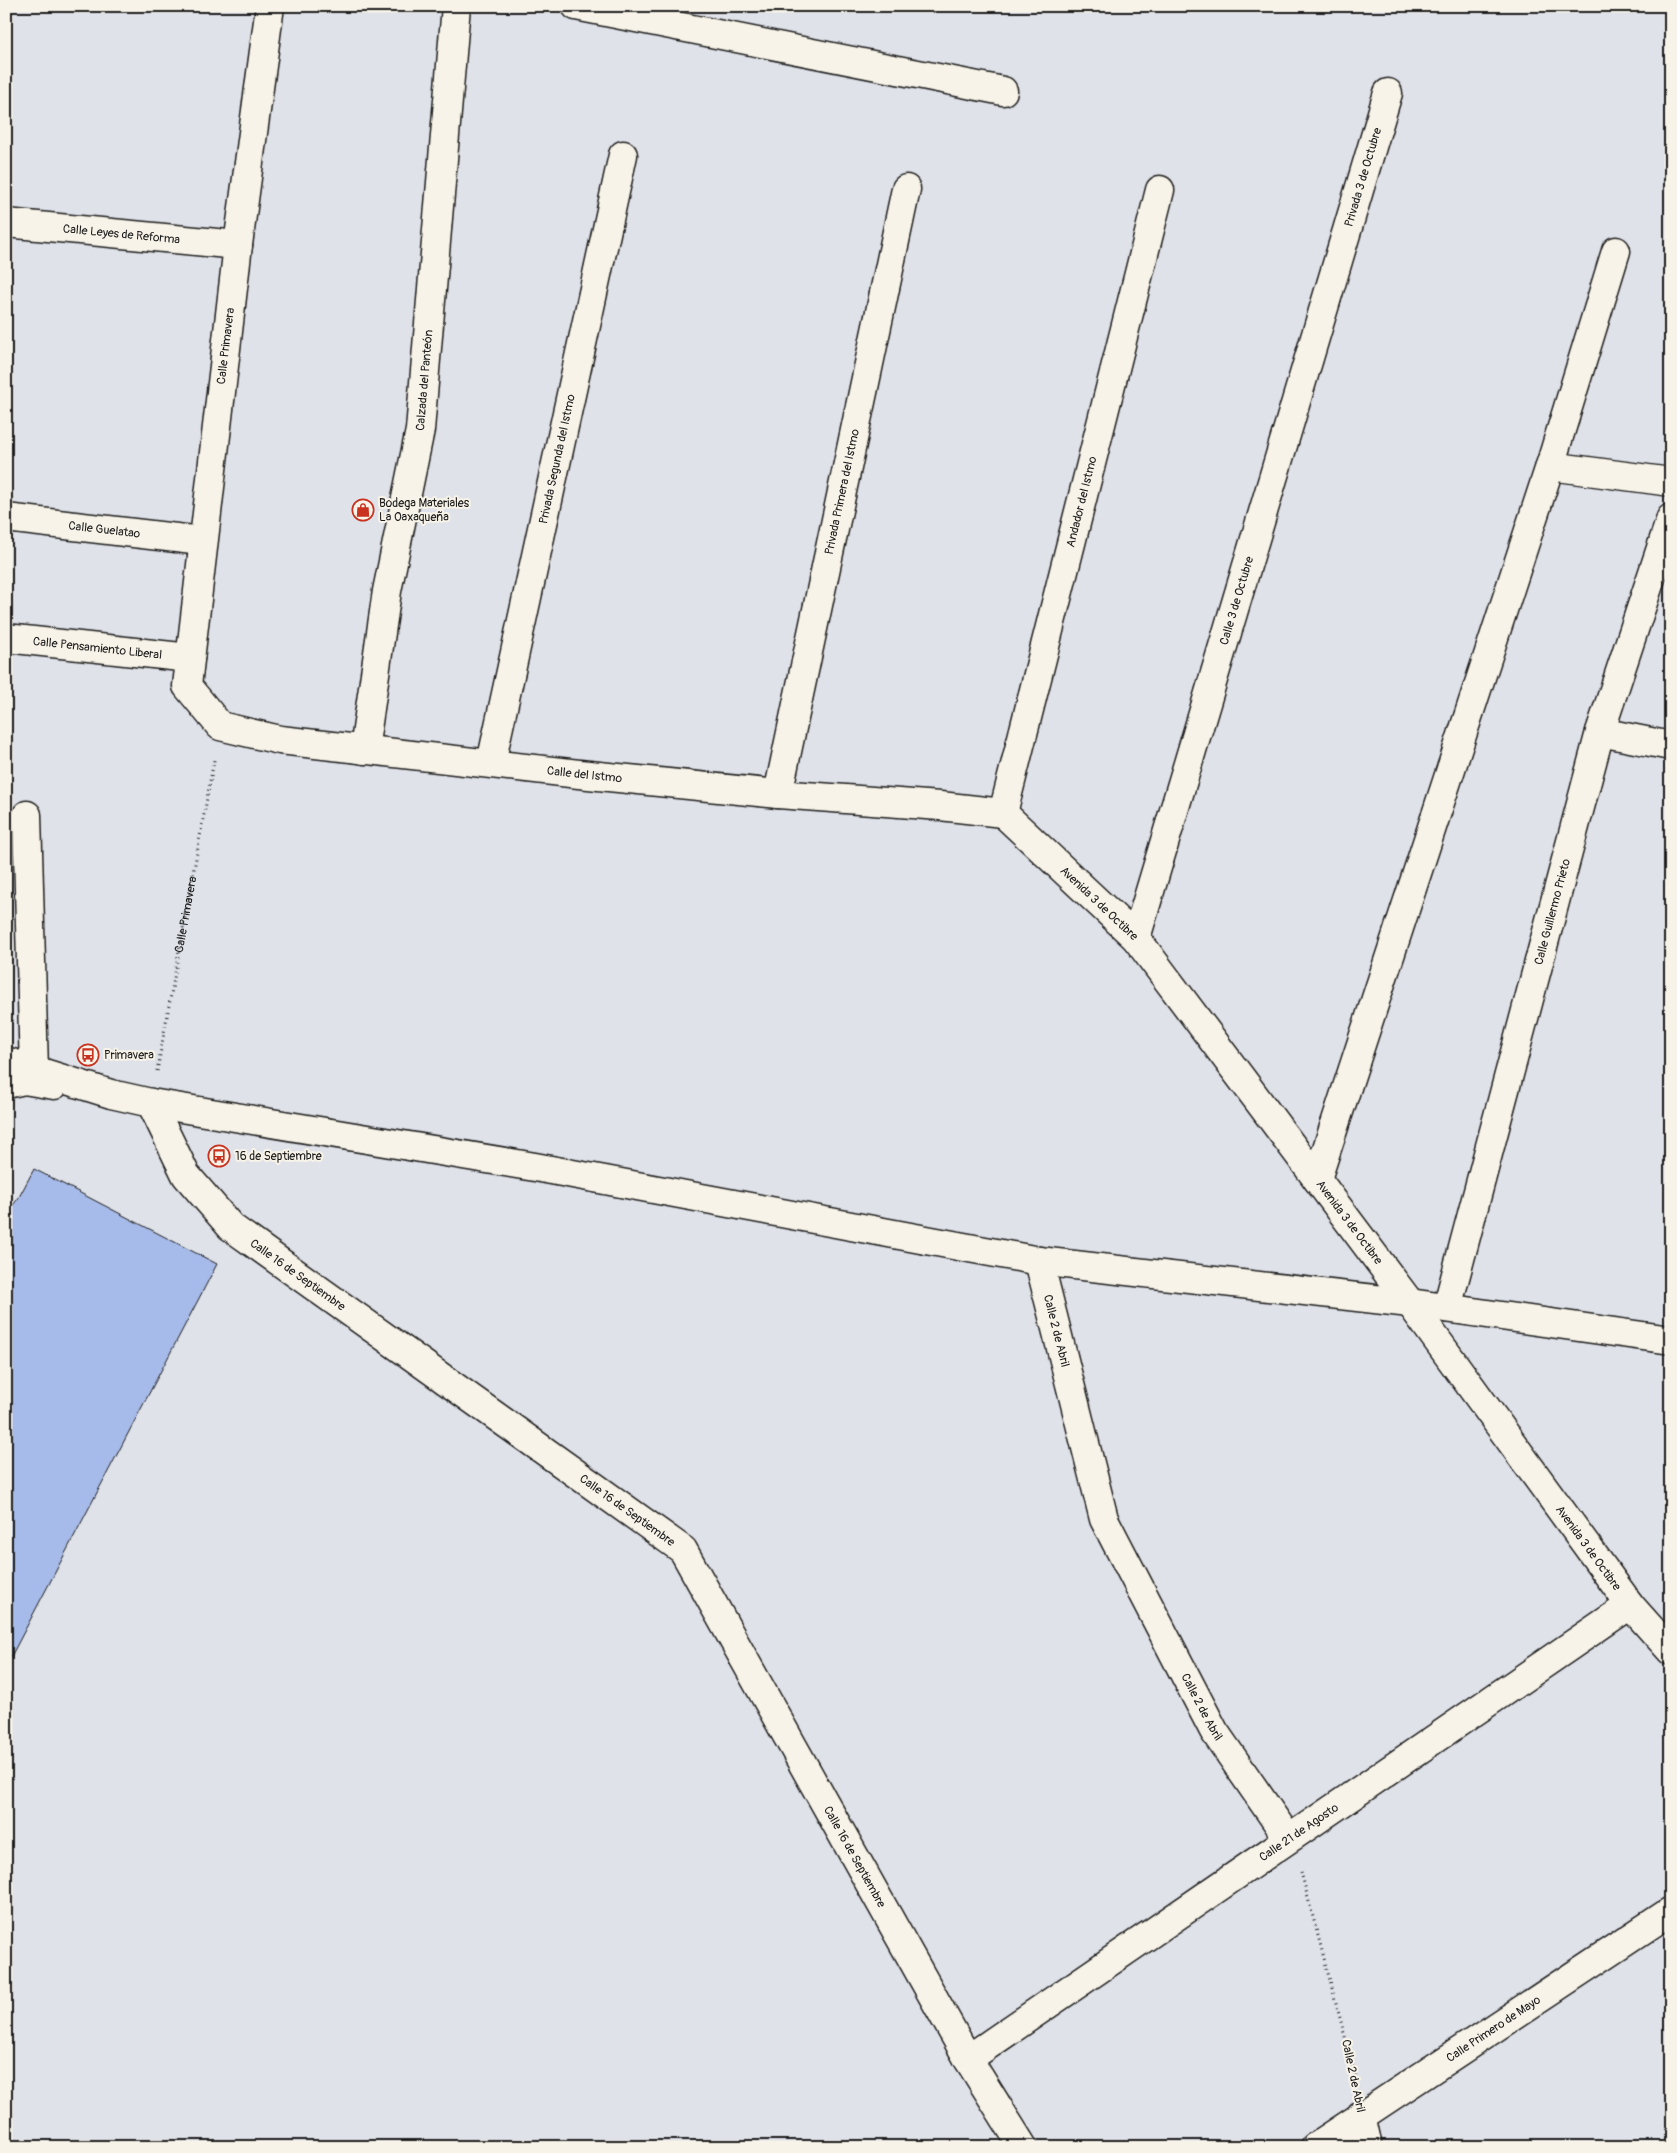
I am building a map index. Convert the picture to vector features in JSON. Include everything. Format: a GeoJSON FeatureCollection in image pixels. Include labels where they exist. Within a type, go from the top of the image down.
{"type":"FeatureCollection","features":[{"type":"Feature","properties":{"kind":"street","name":"Calle Primavera"},"geometry":{"type":"LineString","coordinates":[[220,726],[187,686],[202,541],[238,245],[270,6]]}},
{"type":"Feature","properties":{"kind":"street","name":"Calzada del Panteón"},"geometry":{"type":"LineString","coordinates":[[364,750],[387,591],[420,430],[456,6]]}},
{"type":"Feature","properties":{"kind":"street"},"geometry":{"type":"LineString","coordinates":[[576,6],[1003,91]]}},
{"type":"Feature","properties":{"kind":"street","name":"Privada 3 de Octubre"},"geometry":{"type":"LineString","coordinates":[[1338,262],[1388,93]]}},
{"type":"Feature","properties":{"kind":"street","name":"Privada Segunda del Istmo"},"geometry":{"type":"LineString","coordinates":[[491,763],[623,155]]}},
{"type":"Feature","properties":{"kind":"street","name":"Privada Primera del Istmo"},"geometry":{"type":"LineString","coordinates":[[778,794],[906,189]]}},
{"type":"Feature","properties":{"kind":"street","name":"Andador del Istmo"},"geometry":{"type":"LineString","coordinates":[[1003,813],[1160,190]]}},
{"type":"Feature","properties":{"kind":"street","name":"Calle Leyes de Reforma"},"geometry":{"type":"LineString","coordinates":[[6,223],[238,245]]}},
{"type":"Feature","properties":{"kind":"street"},"geometry":{"type":"LineString","coordinates":[[1316,1178],[1550,466],[1616,252]]}},
{"type":"Feature","properties":{"kind":"street","name":"Calle 3 de Octubre"},"geometry":{"type":"LineString","coordinates":[[1136,938],[1338,262]]}},
{"type":"Feature","properties":{"kind":"street"},"geometry":{"type":"LineString","coordinates":[[1550,466],[1671,482]]}},
{"type":"Feature","properties":{"kind":"street","name":"Calle Guelatao"},"geometry":{"type":"LineString","coordinates":[[6,518],[202,541]]}},
{"type":"Feature","properties":{"kind":"street","name":"Calle Guillermo Prieto"},"geometry":{"type":"LineString","coordinates":[[1447,1308],[1600,732],[1671,518]]}},
{"type":"Feature","properties":{"kind":"street","name":"Calle Pensamiento Liberal"},"geometry":{"type":"LineString","coordinates":[[6,638],[190,658]]}},
{"type":"Feature","properties":{"kind":"street","name":"Calle del Istmo"},"geometry":{"type":"LineString","coordinates":[[220,726],[280,740],[579,774],[778,794],[940,806],[1003,813]]}},
{"type":"Feature","properties":{"kind":"street"},"geometry":{"type":"LineString","coordinates":[[1600,732],[1671,746]]}},
{"type":"Feature","properties":{"kind":"street","name":"Avenida 3 de Octibre"},"geometry":{"type":"LineString","coordinates":[[1003,813],[1136,938],[1410,1303],[1630,1605],[1671,1651]]}},
{"type":"Feature","properties":{"kind":"street"},"geometry":{"type":"LineString","coordinates":[[27,815],[34,1071]]}},
{"type":"Feature","properties":{"kind":"street"},"geometry":{"type":"LineString","coordinates":[[6,1061],[111,1094]]}},
{"type":"Feature","properties":{"kind":"street"},"geometry":{"type":"LineString","coordinates":[[6,1084],[24,1080],[111,1094],[151,1103],[535,1168],[1039,1261],[1410,1303],[1671,1340]]}},
{"type":"Feature","properties":{"kind":"street","name":"Calle 16 de Septiembre"},"geometry":{"type":"LineString","coordinates":[[151,1103],[186,1175],[231,1227],[683,1550],[968,2059],[1023,2147]]}},
{"type":"Feature","properties":{"kind":"street","name":"Calle 2 de Abril"},"geometry":{"type":"LineString","coordinates":[[1039,1261],[1104,1519],[1214,1731],[1288,1838]]}},
{"type":"Feature","properties":{"kind":"street","name":"Calle 21 de Agosto"},"geometry":{"type":"LineString","coordinates":[[968,2059],[1630,1605]]}},
{"type":"Feature","properties":{"kind":"street","name":"Calle Primero de Mayo"},"geometry":{"type":"LineString","coordinates":[[1315,2147],[1671,1911]]}},
{"type":"Feature","properties":{"kind":"street","name":"Calle 2 de Abril"},"geometry":{"type":"LineString","coordinates":[[1362,2115],[1368,2147]]}},
{"type":"Feature","properties":{"kind":"path","name":"Calle Primavera"},"geometry":{"type":"LineString","coordinates":[[151,1103],[220,726]]}},
{"type":"Feature","properties":{"kind":"path","name":"Calle 2 de Abril"},"geometry":{"type":"LineString","coordinates":[[1288,1838],[1306,1886],[1357,2081],[1362,2115]]}},
{"type":"Feature","properties":{"kind":"building"},"geometry":{"type":"Polygon","coordinates":[[[34,1169],[217,1264],[6,1666],[6,1213],[18,1199],[34,1169]]]}},
{"type":"Feature","properties":{"kind":"place","name":"Bodega Materiales La Oaxaqueña"},"geometry":{"type":"Point","coordinates":[363,510]}},
{"type":"Feature","properties":{"kind":"place","name":"Primavera"},"geometry":{"type":"Point","coordinates":[88,1055]}},
{"type":"Feature","properties":{"kind":"place","name":"16 de Septiembre"},"geometry":{"type":"Point","coordinates":[219,1156]}}]}
